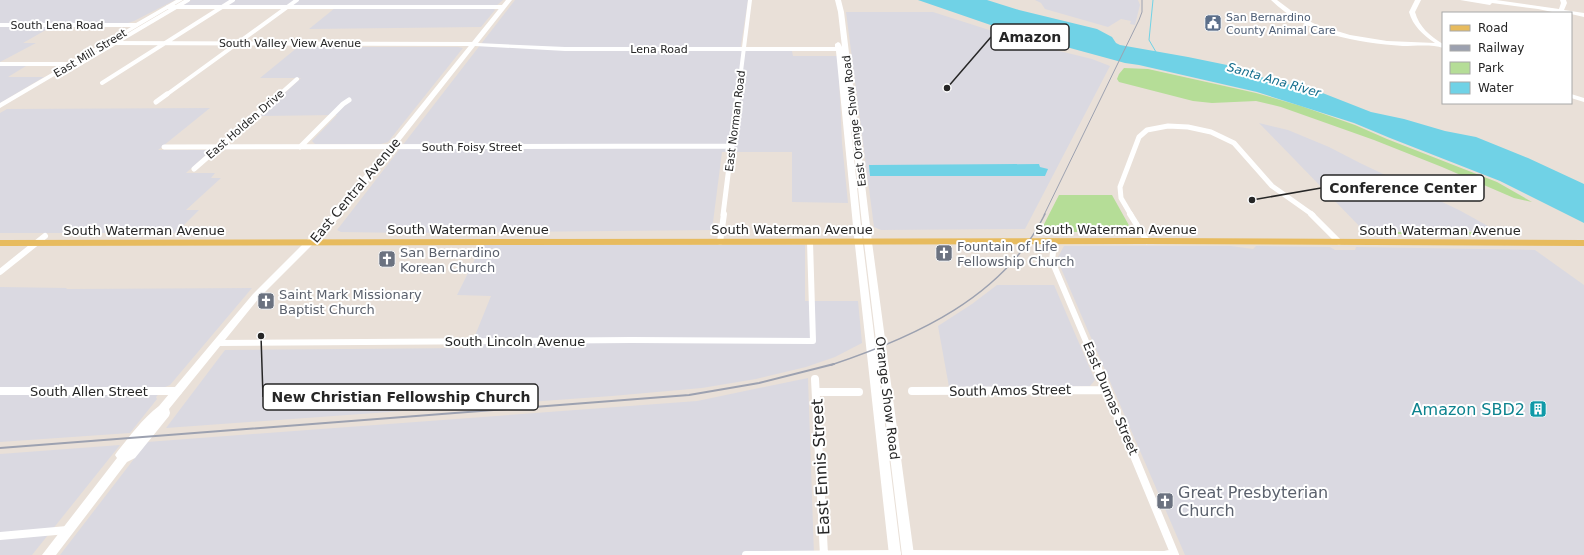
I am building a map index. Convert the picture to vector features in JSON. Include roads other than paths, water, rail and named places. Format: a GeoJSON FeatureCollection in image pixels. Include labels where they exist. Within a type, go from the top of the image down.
{"type":"FeatureCollection","features":[{"type":"Feature","properties":{"kind":"main road","name":"South Waterman Avenue"},"geometry":{"type":"LineString","coordinates":[[0,236],[210,236],[314,239]]}},
{"type":"Feature","properties":{"kind":"main road"},"geometry":{"type":"LineString","coordinates":[[159,243],[165,240],[210,236]]}},
{"type":"Feature","properties":{"kind":"main road","name":"South Waterman Avenue"},"geometry":{"type":"LineString","coordinates":[[720,239],[810,242],[863,239],[1049,242],[1146,238]]}},
{"type":"Feature","properties":{"kind":"main road","name":"South Waterman Avenue"},"geometry":{"type":"LineString","coordinates":[[0,243],[159,243],[314,239],[1146,238],[1542,241],[1584,243]]}},
{"type":"Feature","properties":{"kind":"main road","name":"South Waterman Avenue"},"geometry":{"type":"LineString","coordinates":[[1542,241],[1584,238]]}},
{"type":"Feature","properties":{"kind":"street","name":"East Mill Street"},"geometry":{"type":"LineString","coordinates":[[0,106],[180,0]]}},
{"type":"Feature","properties":{"kind":"street"},"geometry":{"type":"LineString","coordinates":[[62,75],[188,0]]}},
{"type":"Feature","properties":{"kind":"street"},"geometry":{"type":"LineString","coordinates":[[102,84],[233,0]]}},
{"type":"Feature","properties":{"kind":"street"},"geometry":{"type":"LineString","coordinates":[[156,102],[297,0]]}},
{"type":"Feature","properties":{"kind":"street","name":"East Central Avenue"},"geometry":{"type":"LineString","coordinates":[[48,555],[123,459],[131,455],[164,414],[163,409],[256,296],[344,207],[509,0]]}},
{"type":"Feature","properties":{"kind":"street","name":"East Norman Road"},"geometry":{"type":"LineString","coordinates":[[720,239],[750,0]]}},
{"type":"Feature","properties":{"kind":"street","name":"East Orange Show Road"},"geometry":{"type":"LineString","coordinates":[[832,0],[840,30]]}},
{"type":"Feature","properties":{"kind":"street","name":"East Orange Show Road"},"geometry":{"type":"LineString","coordinates":[[838,0],[863,239]]}},
{"type":"Feature","properties":{"kind":"street"},"geometry":{"type":"LineString","coordinates":[[1274,0],[1298,18],[1332,32],[1371,41],[1401,45],[1442,46]]}},
{"type":"Feature","properties":{"kind":"street"},"geometry":{"type":"LineString","coordinates":[[1279,0],[1304,20]]}},
{"type":"Feature","properties":{"kind":"street"},"geometry":{"type":"LineString","coordinates":[[1418,0],[1412,13],[1416,22],[1425,33],[1442,45]]}},
{"type":"Feature","properties":{"kind":"street"},"geometry":{"type":"LineString","coordinates":[[1463,0],[1561,12]]}},
{"type":"Feature","properties":{"kind":"street"},"geometry":{"type":"LineString","coordinates":[[1484,0],[1561,12]]}},
{"type":"Feature","properties":{"kind":"street"},"geometry":{"type":"LineString","coordinates":[[1561,12],[1564,3],[1562,0]]}},
{"type":"Feature","properties":{"kind":"street"},"geometry":{"type":"LineString","coordinates":[[168,7],[503,7]]}},
{"type":"Feature","properties":{"kind":"street"},"geometry":{"type":"LineString","coordinates":[[1572,14],[1584,17]]}},
{"type":"Feature","properties":{"kind":"street"},"geometry":{"type":"LineString","coordinates":[[1572,15],[1584,17]]}},
{"type":"Feature","properties":{"kind":"street","name":"South Lena Road"},"geometry":{"type":"LineString","coordinates":[[0,25],[138,25]]}},
{"type":"Feature","properties":{"kind":"street","name":"South Valley View Avenue"},"geometry":{"type":"LineString","coordinates":[[107,43],[474,44]]}},
{"type":"Feature","properties":{"kind":"street","name":"Lena Road"},"geometry":{"type":"LineString","coordinates":[[474,44],[565,49],[842,49]]}},
{"type":"Feature","properties":{"kind":"street"},"geometry":{"type":"LineString","coordinates":[[0,64],[72,64]]}},
{"type":"Feature","properties":{"kind":"street","name":"East Holden Drive"},"geometry":{"type":"LineString","coordinates":[[194,169],[297,79]]}},
{"type":"Feature","properties":{"kind":"street"},"geometry":{"type":"LineString","coordinates":[[1572,96],[1584,100]]}},
{"type":"Feature","properties":{"kind":"street"},"geometry":{"type":"LineString","coordinates":[[300,147],[342,104],[349,100]]}},
{"type":"Feature","properties":{"kind":"street"},"geometry":{"type":"LineString","coordinates":[[1146,238],[1121,198],[1120,187],[1139,137],[1147,130],[1157,127],[1188,127],[1211,132],[1228,139],[1272,186],[1315,216],[1336,240]]}},
{"type":"Feature","properties":{"kind":"street","name":"South Foisy Street"},"geometry":{"type":"LineString","coordinates":[[164,147],[732,146]]}},
{"type":"Feature","properties":{"kind":"street"},"geometry":{"type":"LineString","coordinates":[[0,272],[46,236]]}},
{"type":"Feature","properties":{"kind":"street","name":"Orange Show Road"},"geometry":{"type":"LineString","coordinates":[[863,239],[895,555]]}},
{"type":"Feature","properties":{"kind":"street","name":"Orange Show Road"},"geometry":{"type":"LineString","coordinates":[[863,239],[908,555]]}},
{"type":"Feature","properties":{"kind":"street","name":"South Lincoln Avenue"},"geometry":{"type":"LineString","coordinates":[[217,343],[623,340],[813,341],[810,242]]}},
{"type":"Feature","properties":{"kind":"street","name":"East Dumas Street"},"geometry":{"type":"LineString","coordinates":[[1049,242],[1053,252],[1052,261],[1174,554]]}},
{"type":"Feature","properties":{"kind":"street","name":"East Ennis Street"},"geometry":{"type":"LineString","coordinates":[[815,379],[824,554]]}},
{"type":"Feature","properties":{"kind":"street","name":"South Amos Street"},"geometry":{"type":"LineString","coordinates":[[912,391],[1107,390]]}},
{"type":"Feature","properties":{"kind":"street","name":"South Allen Street"},"geometry":{"type":"LineString","coordinates":[[0,391],[178,391]]}},
{"type":"Feature","properties":{"kind":"street"},"geometry":{"type":"LineString","coordinates":[[816,392],[859,392]]}},
{"type":"Feature","properties":{"kind":"street"},"geometry":{"type":"LineString","coordinates":[[0,536],[67,530]]}},
{"type":"Feature","properties":{"kind":"street"},"geometry":{"type":"LineString","coordinates":[[746,555],[1174,554]]}},
{"type":"Feature","properties":{"kind":"water","name":"Santa Ana River"},"geometry":{"type":"Polygon","coordinates":[[[918,0],[987,0],[1019,10],[1097,29],[1112,37],[1116,43],[1120,45],[1227,65],[1270,80],[1320,92],[1371,112],[1404,119],[1445,131],[1476,137],[1528,158],[1584,184],[1584,223],[1500,181],[1354,123],[1257,92],[1125,63],[1008,31],[918,0]]]}},
{"type":"Feature","properties":{"kind":"water"},"geometry":{"type":"Polygon","coordinates":[[[1039,164],[1040,167],[1048,169],[1045,176],[870,176],[869,165],[1039,164]]]}},
{"type":"Feature","properties":{"kind":"waterway"},"geometry":{"type":"LineString","coordinates":[[1153,0],[1149,40],[1156,52]]}},
{"type":"Feature","properties":{"kind":"railway"},"geometry":{"type":"LineString","coordinates":[[1044,215],[1139,20],[1142,12],[1142,0]]}},
{"type":"Feature","properties":{"kind":"railway"},"geometry":{"type":"LineString","coordinates":[[834,364],[863,354],[925,327],[954,310],[981,291],[1006,269],[1027,243],[1045,214]]}},
{"type":"Feature","properties":{"kind":"railway"},"geometry":{"type":"LineString","coordinates":[[0,448],[689,395],[759,383],[834,364]]}},
{"type":"Feature","properties":{"kind":"place","name":"San Bernardino County Animal Care"},"geometry":{"type":"Point","coordinates":[1213,23]}},
{"type":"Feature","properties":{"kind":"place","name":"Amazon"},"geometry":{"type":"Point","coordinates":[947,88]}},
{"type":"Feature","properties":{"kind":"place","name":"Conference Center"},"geometry":{"type":"Point","coordinates":[1252,200]}},
{"type":"Feature","properties":{"kind":"place","name":"Fountain of Life Fellowship Church"},"geometry":{"type":"Point","coordinates":[944,253]}},
{"type":"Feature","properties":{"kind":"place","name":"San Bernardino Korean Church"},"geometry":{"type":"Point","coordinates":[387,259]}},
{"type":"Feature","properties":{"kind":"place","name":"Saint Mark Missionary Baptist Church"},"geometry":{"type":"Point","coordinates":[266,301]}},
{"type":"Feature","properties":{"kind":"place","name":"New Christian Fellowship Church"},"geometry":{"type":"Point","coordinates":[261,336]}},
{"type":"Feature","properties":{"kind":"place","name":"Amazon SBD2"},"geometry":{"type":"Point","coordinates":[1538,409]}},
{"type":"Feature","properties":{"kind":"place","name":"Great Presbyterian Church"},"geometry":{"type":"Point","coordinates":[1165,501]}}]}
